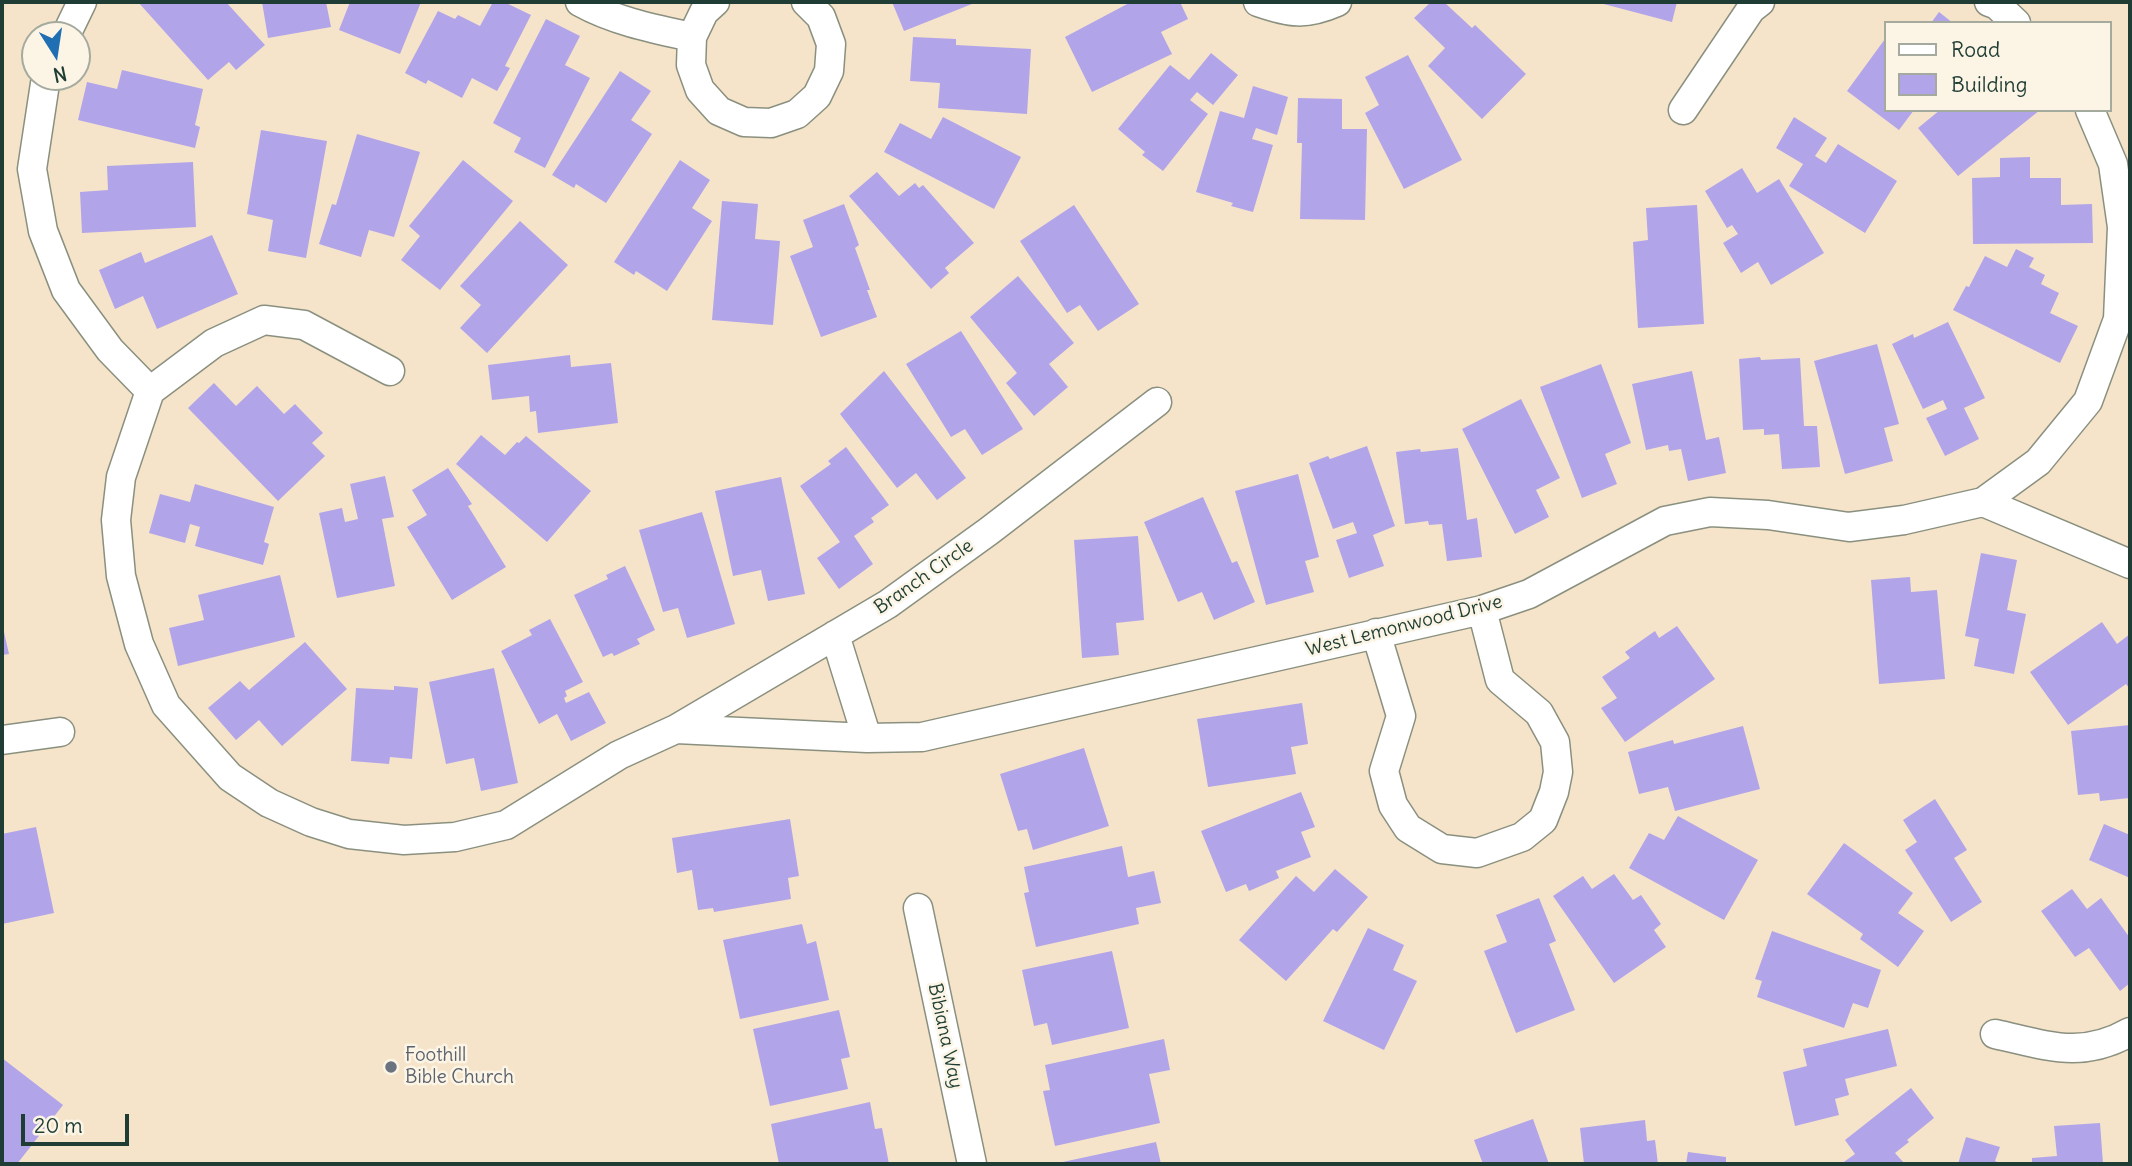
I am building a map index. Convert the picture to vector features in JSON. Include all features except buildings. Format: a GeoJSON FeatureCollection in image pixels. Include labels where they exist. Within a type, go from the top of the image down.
{"type":"FeatureCollection","features":[{"type":"Feature","properties":{"kind":"street"},"geometry":{"type":"LineString","coordinates":[[73,21],[82,2]]}},
{"type":"Feature","properties":{"kind":"street"},"geometry":{"type":"LineString","coordinates":[[580,2],[656,30],[692,37]]}},
{"type":"Feature","properties":{"kind":"street"},"geometry":{"type":"LineString","coordinates":[[715,2],[704,12],[692,37],[691,65],[700,90],[719,111],[744,122],[771,123],[797,114],[817,96],[829,71],[831,44],[821,18],[806,2]]}},
{"type":"Feature","properties":{"kind":"street"},"geometry":{"type":"LineString","coordinates":[[1258,2],[1285,11],[1317,11],[1337,2]]}},
{"type":"Feature","properties":{"kind":"street"},"geometry":{"type":"LineString","coordinates":[[1683,110],[1751,9],[1760,2]]}},
{"type":"Feature","properties":{"kind":"street"},"geometry":{"type":"LineString","coordinates":[[44,91],[32,169],[43,231],[66,290],[110,350],[150,391],[214,343],[264,320],[304,325],[390,371]]}},
{"type":"Feature","properties":{"kind":"street","name":"West Lemonwood Drive"},"geometry":{"type":"LineString","coordinates":[[676,729],[867,738],[922,737],[1482,610],[1529,594],[1665,521],[1710,512],[1769,515],[1849,527],[1904,520],[1983,502],[2038,462],[2088,401],[2118,319],[2122,227],[2113,164],[2091,112]]}},
{"type":"Feature","properties":{"kind":"street","name":"Branch Circle"},"geometry":{"type":"LineString","coordinates":[[150,391],[121,477],[116,520],[121,576],[139,644],[166,705],[230,777],[269,803],[311,822],[349,834],[404,840],[455,837],[506,825],[619,755],[676,729],[888,604],[989,531],[1157,402]]}},
{"type":"Feature","properties":{"kind":"street"},"geometry":{"type":"LineString","coordinates":[[1983,502],[2130,564]]}},
{"type":"Feature","properties":{"kind":"street"},"geometry":{"type":"LineString","coordinates":[[1376,633],[1401,716],[1384,771],[1393,805],[1409,828],[1442,849],[1477,853],[1522,837],[1543,820],[1554,792],[1558,772],[1555,742],[1539,713],[1500,680],[1482,610]]}},
{"type":"Feature","properties":{"kind":"street"},"geometry":{"type":"LineString","coordinates":[[835,635],[867,738]]}},
{"type":"Feature","properties":{"kind":"street"},"geometry":{"type":"LineString","coordinates":[[2,740],[60,732]]}},
{"type":"Feature","properties":{"kind":"street","name":"Bibiana Way"},"geometry":{"type":"LineString","coordinates":[[918,908],[972,1164]]}},
{"type":"Feature","properties":{"kind":"street"},"geometry":{"type":"LineString","coordinates":[[1995,1034],[2069,1050],[2099,1046],[2130,1032]]}},
{"type":"Feature","properties":{"kind":"place","name":"Foothill Bible Church"},"geometry":{"type":"Point","coordinates":[391,1067]}}]}
